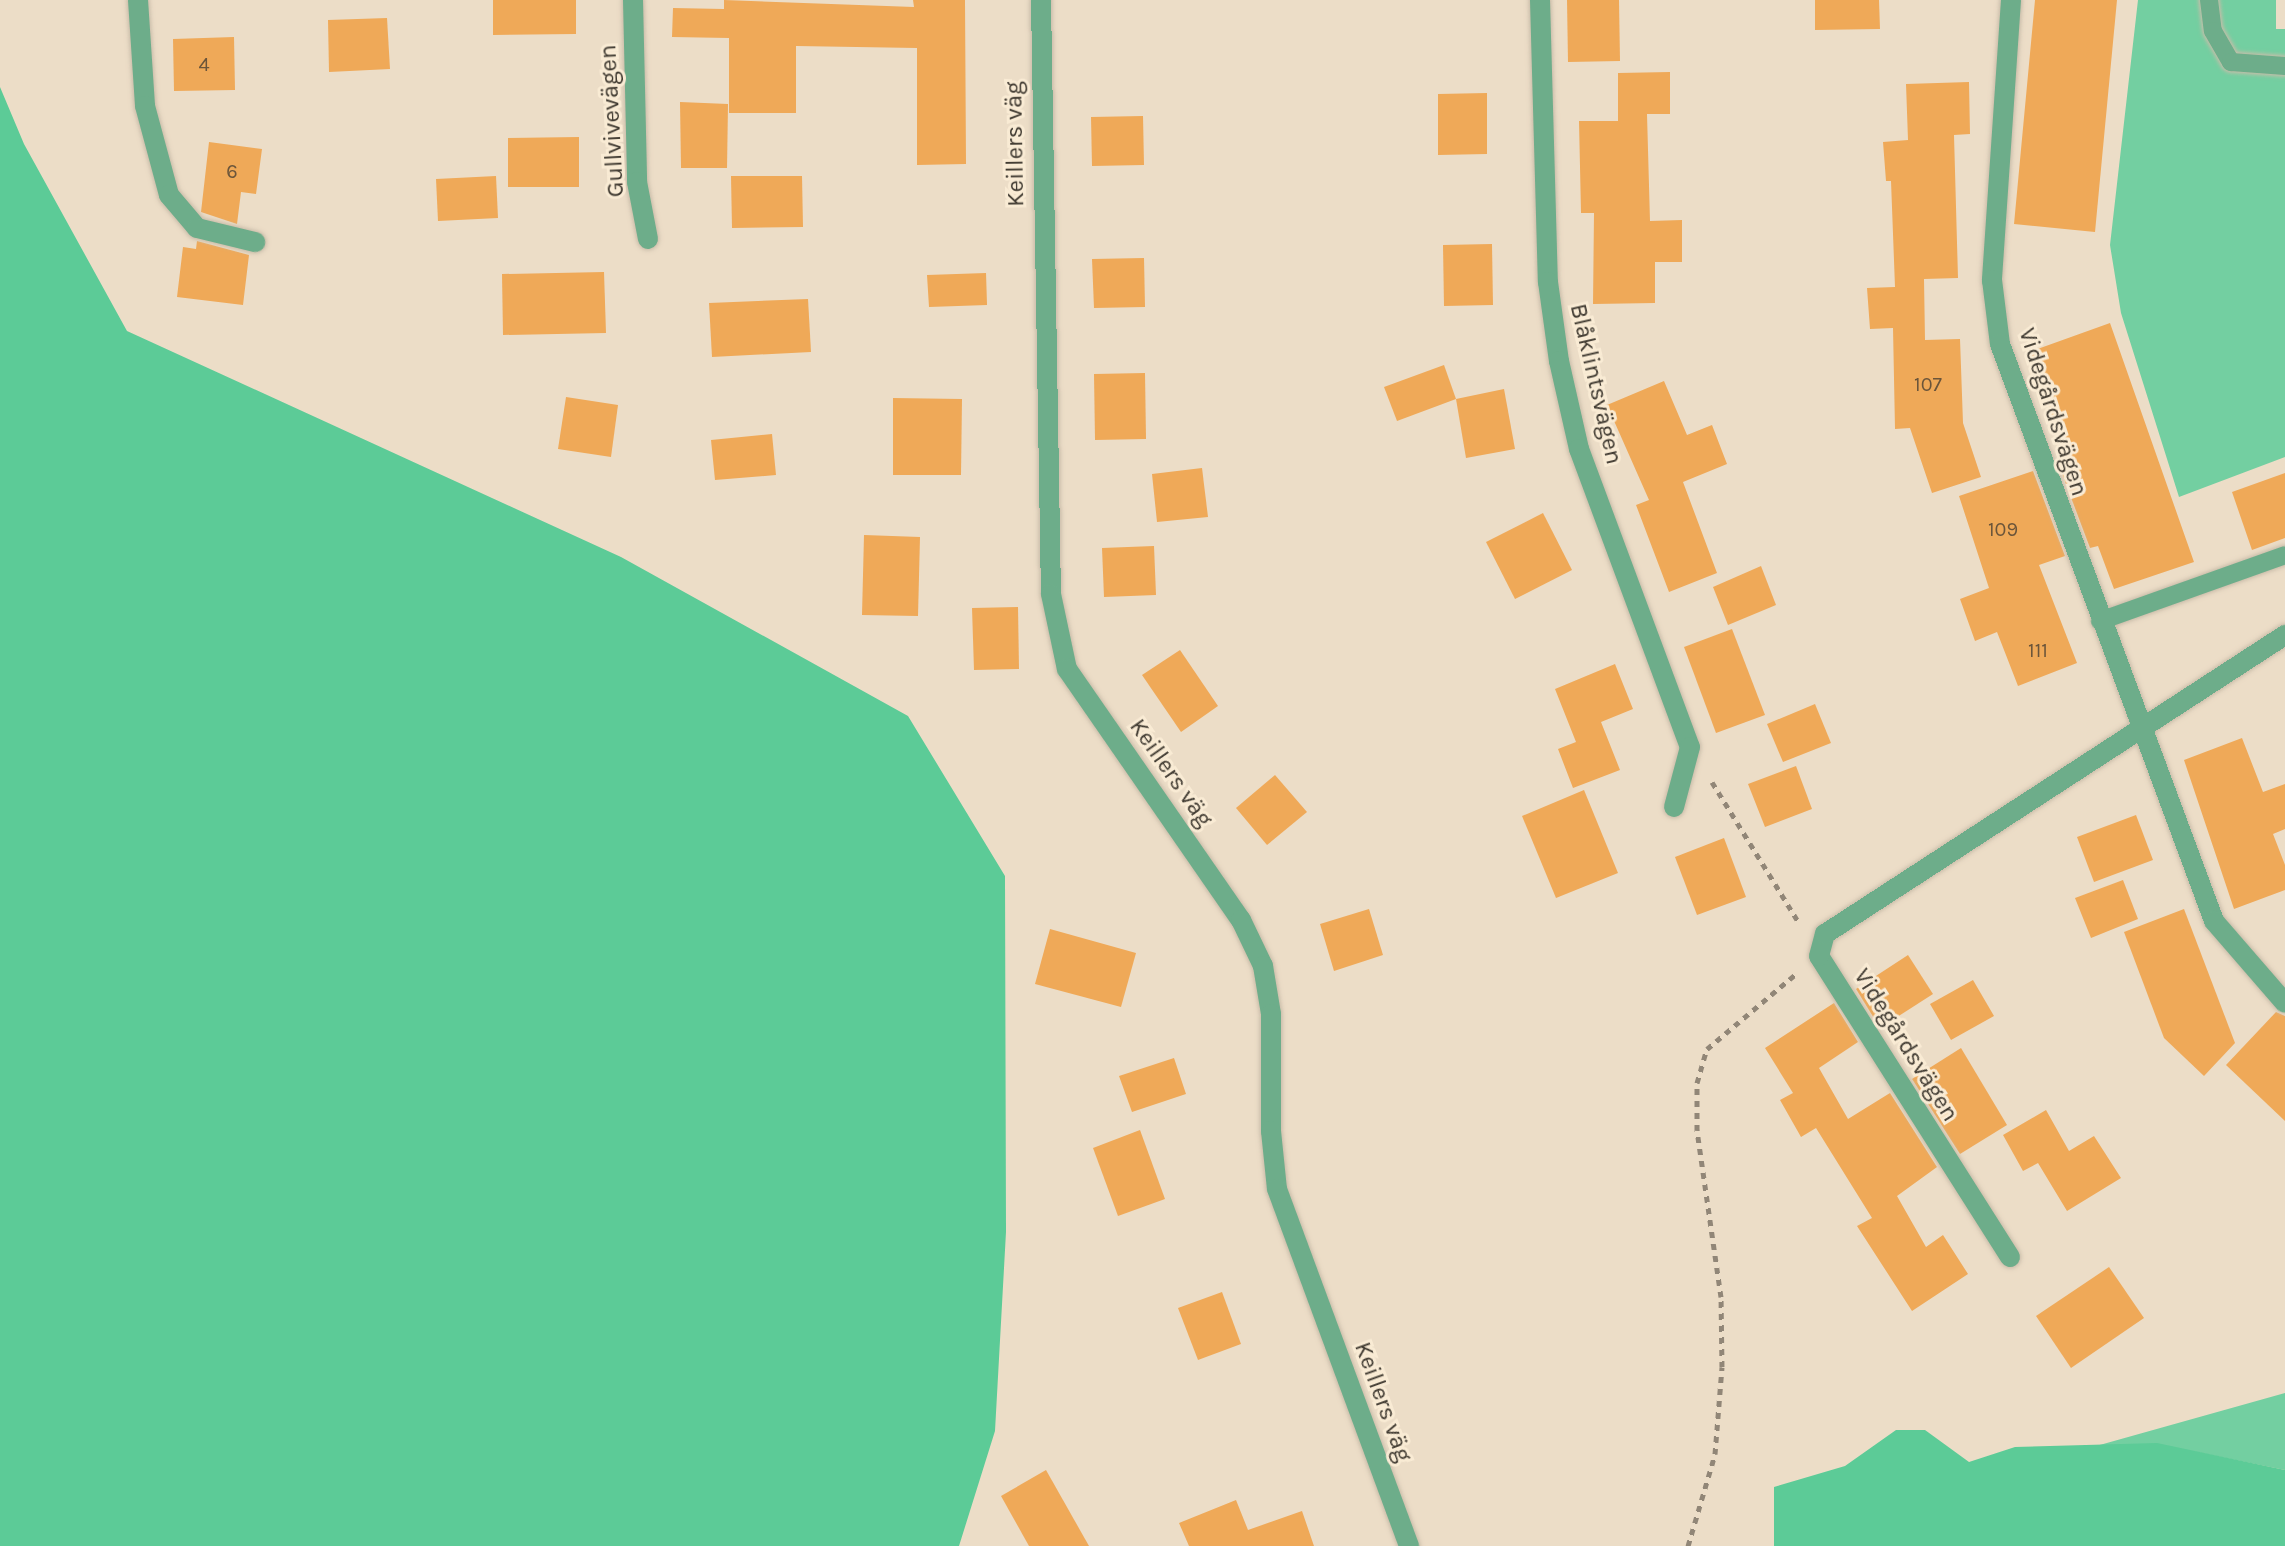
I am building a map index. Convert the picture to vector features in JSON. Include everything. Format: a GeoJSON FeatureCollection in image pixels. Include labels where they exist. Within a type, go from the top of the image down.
{"type":"FeatureCollection","features":[{"type":"Feature","properties":{"kind":"street"},"geometry":{"type":"LineString","coordinates":[[138,0],[145,106],[169,195],[197,228],[255,242]]}},
{"type":"Feature","properties":{"kind":"street","name":"Gullvivevägen"},"geometry":{"type":"LineString","coordinates":[[633,0],[637,182],[648,239]]}},
{"type":"Feature","properties":{"kind":"street","name":"Keillers väg"},"geometry":{"type":"LineString","coordinates":[[1041,0],[1051,594],[1067,669],[1241,920],[1263,966],[1271,1014],[1271,1131],[1277,1189],[1409,1546]]}},
{"type":"Feature","properties":{"kind":"street","name":"Blåklintsvägen"},"geometry":{"type":"LineString","coordinates":[[1540,0],[1547,268],[1559,361],[1579,449],[1690,747]]}},
{"type":"Feature","properties":{"kind":"street","name":"Videgårdsvägen"},"geometry":{"type":"LineString","coordinates":[[2011,0],[1992,280],[2000,344],[2100,621],[2214,921],[2285,1003]]}},
{"type":"Feature","properties":{"kind":"street"},"geometry":{"type":"LineString","coordinates":[[1819,956],[1825,934],[1851,912],[2142,731],[2285,635]]}},
{"type":"Feature","properties":{"kind":"street"},"geometry":{"type":"LineString","coordinates":[[1674,807],[1690,747]]}},
{"type":"Feature","properties":{"kind":"street","name":"Videgårdsvägen"},"geometry":{"type":"LineString","coordinates":[[1819,956],[2010,1257]]}},
{"type":"Feature","properties":{"kind":"lane"},"geometry":{"type":"LineString","coordinates":[[2209,0],[2213,31],[2231,62],[2285,66]]}},
{"type":"Feature","properties":{"kind":"lane"},"geometry":{"type":"LineString","coordinates":[[2100,621],[2285,555]]}},
{"type":"Feature","properties":{"kind":"path"},"geometry":{"type":"LineString","coordinates":[[1688,1546],[1715,1454],[1722,1367],[1721,1297],[1697,1130],[1697,1083],[1707,1049],[1729,1025],[1819,956],[1690,747]]}},
{"type":"Feature","properties":{"kind":"green space"},"geometry":{"type":"Polygon","coordinates":[[[2138,0],[2276,0],[2276,29],[2285,29],[2285,457],[2179,497],[2121,313],[2110,245],[2138,0]]]}},
{"type":"Feature","properties":{"kind":"green space"},"geometry":{"type":"Polygon","coordinates":[[[0,87],[24,144],[127,331],[621,557],[908,716],[1005,876],[1006,1232],[995,1431],[959,1546],[0,1546],[0,87]]]}},
{"type":"Feature","properties":{"kind":"green space"},"geometry":{"type":"Polygon","coordinates":[[[2285,1393],[2285,1470],[2157,1444],[2089,1448],[2285,1393]]]}},
{"type":"Feature","properties":{"kind":"green space"},"geometry":{"type":"Polygon","coordinates":[[[1896,1430],[1925,1430],[1969,1462],[2015,1447],[2157,1443],[2285,1470],[2285,1546],[1774,1546],[1774,1487],[1845,1466],[1896,1430]]]}},
{"type":"Feature","properties":{"kind":"building"},"geometry":{"type":"Polygon","coordinates":[[[493,0],[576,0],[576,34],[493,35],[493,0]]]}},
{"type":"Feature","properties":{"kind":"building"},"geometry":{"type":"Polygon","coordinates":[[[724,0],[914,7],[913,0],[965,0],[966,164],[917,165],[917,48],[796,46],[796,113],[729,113],[729,38],[672,37],[673,8],[724,9],[724,0]]]}},
{"type":"Feature","properties":{"kind":"building"},"geometry":{"type":"Polygon","coordinates":[[[1567,0],[1619,0],[1620,61],[1568,62],[1567,0]]]}},
{"type":"Feature","properties":{"kind":"building"},"geometry":{"type":"Polygon","coordinates":[[[1815,0],[1879,0],[1880,29],[1815,30],[1815,0]]]}},
{"type":"Feature","properties":{"kind":"building"},"geometry":{"type":"Polygon","coordinates":[[[2035,0],[2117,0],[2095,232],[2014,224],[2035,0]]]}},
{"type":"Feature","properties":{"kind":"building"},"geometry":{"type":"Polygon","coordinates":[[[387,18],[390,69],[329,72],[328,20],[387,18]]]}},
{"type":"Feature","properties":{"kind":"building"},"geometry":{"type":"Polygon","coordinates":[[[234,37],[235,90],[174,91],[173,39],[234,37]]]}},
{"type":"Feature","properties":{"kind":"building"},"geometry":{"type":"Polygon","coordinates":[[[1670,72],[1670,114],[1647,114],[1650,221],[1682,220],[1682,262],[1655,262],[1655,303],[1593,304],[1594,213],[1581,213],[1579,121],[1618,121],[1618,73],[1670,72]]]}},
{"type":"Feature","properties":{"kind":"building"},"geometry":{"type":"Polygon","coordinates":[[[1969,82],[1970,134],[1954,135],[1958,278],[1924,279],[1925,340],[1960,339],[1963,423],[1981,477],[1932,493],[1910,428],[1895,429],[1893,328],[1870,329],[1867,288],[1895,287],[1891,181],[1886,181],[1883,142],[1908,140],[1906,84],[1969,82]]]}},
{"type":"Feature","properties":{"kind":"building"},"geometry":{"type":"Polygon","coordinates":[[[1487,93],[1487,154],[1438,155],[1438,94],[1487,93]]]}},
{"type":"Feature","properties":{"kind":"building"},"geometry":{"type":"Polygon","coordinates":[[[680,102],[728,104],[727,168],[681,168],[680,102]]]}},
{"type":"Feature","properties":{"kind":"building"},"geometry":{"type":"Polygon","coordinates":[[[1143,116],[1144,165],[1092,166],[1091,117],[1143,116]]]}},
{"type":"Feature","properties":{"kind":"building"},"geometry":{"type":"Polygon","coordinates":[[[579,137],[579,187],[508,187],[508,138],[579,137]]]}},
{"type":"Feature","properties":{"kind":"building"},"geometry":{"type":"Polygon","coordinates":[[[209,142],[262,149],[256,194],[241,192],[237,224],[201,212],[209,142]]]}},
{"type":"Feature","properties":{"kind":"building"},"geometry":{"type":"Polygon","coordinates":[[[496,176],[498,218],[438,221],[436,179],[496,176]]]}},
{"type":"Feature","properties":{"kind":"building"},"geometry":{"type":"Polygon","coordinates":[[[731,176],[802,176],[803,227],[732,228],[731,176]]]}},
{"type":"Feature","properties":{"kind":"building"},"geometry":{"type":"Polygon","coordinates":[[[197,241],[249,255],[243,305],[177,297],[183,247],[196,249],[197,241]]]}},
{"type":"Feature","properties":{"kind":"building"},"geometry":{"type":"Polygon","coordinates":[[[1492,244],[1493,305],[1444,306],[1443,245],[1492,244]]]}},
{"type":"Feature","properties":{"kind":"building"},"geometry":{"type":"Polygon","coordinates":[[[1144,258],[1145,307],[1094,308],[1092,259],[1144,258]]]}},
{"type":"Feature","properties":{"kind":"building"},"geometry":{"type":"Polygon","coordinates":[[[604,272],[606,333],[503,335],[502,274],[604,272]]]}},
{"type":"Feature","properties":{"kind":"building"},"geometry":{"type":"Polygon","coordinates":[[[986,273],[987,305],[929,307],[927,275],[986,273]]]}},
{"type":"Feature","properties":{"kind":"building"},"geometry":{"type":"Polygon","coordinates":[[[808,299],[811,352],[712,357],[709,303],[808,299]]]}},
{"type":"Feature","properties":{"kind":"building"},"geometry":{"type":"Polygon","coordinates":[[[2110,323],[2194,562],[2114,589],[2098,546],[2090,548],[2058,463],[2068,460],[2029,352],[2110,323]]]}},
{"type":"Feature","properties":{"kind":"building"},"geometry":{"type":"Polygon","coordinates":[[[1444,365],[1456,399],[1397,421],[1384,387],[1444,365]]]}},
{"type":"Feature","properties":{"kind":"building"},"geometry":{"type":"Polygon","coordinates":[[[1145,373],[1146,439],[1095,440],[1094,374],[1145,373]]]}},
{"type":"Feature","properties":{"kind":"building"},"geometry":{"type":"Polygon","coordinates":[[[1664,381],[1687,435],[1712,425],[1727,464],[1683,482],[1717,573],[1669,592],[1636,505],[1649,500],[1607,405],[1664,381]]]}},
{"type":"Feature","properties":{"kind":"building"},"geometry":{"type":"Polygon","coordinates":[[[1504,389],[1515,449],[1466,458],[1456,399],[1504,389]]]}},
{"type":"Feature","properties":{"kind":"building"},"geometry":{"type":"Polygon","coordinates":[[[566,397],[618,405],[611,457],[558,449],[566,397]]]}},
{"type":"Feature","properties":{"kind":"building"},"geometry":{"type":"Polygon","coordinates":[[[893,398],[962,399],[961,475],[893,475],[893,398]]]}},
{"type":"Feature","properties":{"kind":"building"},"geometry":{"type":"Polygon","coordinates":[[[772,434],[776,475],[715,480],[711,440],[772,434]]]}},
{"type":"Feature","properties":{"kind":"building"},"geometry":{"type":"Polygon","coordinates":[[[1202,468],[1208,517],[1157,522],[1152,474],[1202,468]]]}},
{"type":"Feature","properties":{"kind":"building"},"geometry":{"type":"Polygon","coordinates":[[[2033,471],[2065,556],[2039,565],[2077,663],[2018,686],[1997,632],[1975,641],[1960,599],[1989,588],[1959,496],[2033,471]]]}},
{"type":"Feature","properties":{"kind":"building"},"geometry":{"type":"Polygon","coordinates":[[[2285,473],[2285,538],[2252,550],[2232,492],[2285,473]]]}},
{"type":"Feature","properties":{"kind":"building"},"geometry":{"type":"Polygon","coordinates":[[[1543,513],[1572,570],[1515,599],[1486,542],[1543,513]]]}},
{"type":"Feature","properties":{"kind":"building"},"geometry":{"type":"Polygon","coordinates":[[[864,535],[920,537],[918,616],[862,615],[864,535]]]}},
{"type":"Feature","properties":{"kind":"building"},"geometry":{"type":"Polygon","coordinates":[[[1154,546],[1156,595],[1104,597],[1102,548],[1154,546]]]}},
{"type":"Feature","properties":{"kind":"building"},"geometry":{"type":"Polygon","coordinates":[[[1761,566],[1776,605],[1728,625],[1713,587],[1761,566]]]}},
{"type":"Feature","properties":{"kind":"building"},"geometry":{"type":"Polygon","coordinates":[[[1018,607],[1019,669],[974,670],[972,608],[1018,607]]]}},
{"type":"Feature","properties":{"kind":"building"},"geometry":{"type":"Polygon","coordinates":[[[1732,629],[1765,715],[1716,733],[1684,647],[1732,629]]]}},
{"type":"Feature","properties":{"kind":"building"},"geometry":{"type":"Polygon","coordinates":[[[1180,650],[1218,706],[1181,732],[1142,675],[1180,650]]]}},
{"type":"Feature","properties":{"kind":"building"},"geometry":{"type":"Polygon","coordinates":[[[1615,664],[1633,709],[1601,722],[1620,770],[1573,788],[1558,749],[1576,742],[1555,689],[1615,664]]]}},
{"type":"Feature","properties":{"kind":"building"},"geometry":{"type":"Polygon","coordinates":[[[1815,704],[1831,743],[1783,762],[1767,724],[1815,704]]]}},
{"type":"Feature","properties":{"kind":"building"},"geometry":{"type":"Polygon","coordinates":[[[2242,738],[2263,792],[2285,784],[2285,829],[2273,834],[2285,865],[2285,890],[2234,909],[2184,760],[2242,738]]]}},
{"type":"Feature","properties":{"kind":"building"},"geometry":{"type":"Polygon","coordinates":[[[1796,766],[1812,809],[1765,827],[1748,784],[1796,766]]]}},
{"type":"Feature","properties":{"kind":"building"},"geometry":{"type":"Polygon","coordinates":[[[1275,775],[1307,812],[1267,845],[1236,808],[1275,775]]]}},
{"type":"Feature","properties":{"kind":"building"},"geometry":{"type":"Polygon","coordinates":[[[1584,790],[1618,873],[1556,898],[1522,816],[1584,790]]]}},
{"type":"Feature","properties":{"kind":"building"},"geometry":{"type":"Polygon","coordinates":[[[2136,815],[2153,860],[2094,882],[2077,837],[2136,815]]]}},
{"type":"Feature","properties":{"kind":"building"},"geometry":{"type":"Polygon","coordinates":[[[1724,838],[1746,897],[1697,915],[1675,857],[1724,838]]]}},
{"type":"Feature","properties":{"kind":"building"},"geometry":{"type":"Polygon","coordinates":[[[2123,880],[2138,919],[2091,938],[2075,898],[2123,880]]]}},
{"type":"Feature","properties":{"kind":"building"},"geometry":{"type":"Polygon","coordinates":[[[1369,909],[1383,955],[1334,971],[1320,924],[1369,909]]]}},
{"type":"Feature","properties":{"kind":"building"},"geometry":{"type":"Polygon","coordinates":[[[2184,909],[2235,1043],[2204,1076],[2164,1038],[2124,932],[2184,909]]]}},
{"type":"Feature","properties":{"kind":"building"},"geometry":{"type":"Polygon","coordinates":[[[1050,929],[1136,953],[1121,1007],[1035,984],[1050,929]]]}},
{"type":"Feature","properties":{"kind":"building"},"geometry":{"type":"Polygon","coordinates":[[[1908,955],[1933,994],[1880,1028],[1856,989],[1908,955]]]}},
{"type":"Feature","properties":{"kind":"building"},"geometry":{"type":"Polygon","coordinates":[[[1973,980],[1994,1016],[1951,1040],[1930,1004],[1973,980]]]}},
{"type":"Feature","properties":{"kind":"building"},"geometry":{"type":"Polygon","coordinates":[[[1834,1003],[1858,1042],[1819,1068],[1848,1119],[1890,1093],[1937,1167],[1897,1196],[1926,1247],[1943,1235],[1968,1274],[1912,1311],[1857,1226],[1872,1218],[1816,1128],[1801,1137],[1780,1100],[1793,1093],[1765,1048],[1834,1003]]]}},
{"type":"Feature","properties":{"kind":"building"},"geometry":{"type":"Polygon","coordinates":[[[2276,1012],[2285,1016],[2285,1121],[2226,1065],[2276,1012]]]}},
{"type":"Feature","properties":{"kind":"building"},"geometry":{"type":"Polygon","coordinates":[[[1961,1048],[2007,1125],[1960,1154],[1912,1079],[1961,1048]]]}},
{"type":"Feature","properties":{"kind":"building"},"geometry":{"type":"Polygon","coordinates":[[[1174,1058],[1186,1094],[1132,1112],[1119,1076],[1174,1058]]]}},
{"type":"Feature","properties":{"kind":"building"},"geometry":{"type":"Polygon","coordinates":[[[2046,1110],[2069,1151],[2094,1136],[2121,1178],[2067,1211],[2038,1163],[2023,1171],[2003,1135],[2046,1110]]]}},
{"type":"Feature","properties":{"kind":"building"},"geometry":{"type":"Polygon","coordinates":[[[1140,1130],[1165,1199],[1118,1216],[1093,1148],[1140,1130]]]}},
{"type":"Feature","properties":{"kind":"building"},"geometry":{"type":"Polygon","coordinates":[[[2109,1267],[2144,1318],[2071,1368],[2036,1316],[2109,1267]]]}},
{"type":"Feature","properties":{"kind":"building"},"geometry":{"type":"Polygon","coordinates":[[[1222,1292],[1241,1344],[1198,1360],[1178,1308],[1222,1292]]]}},
{"type":"Feature","properties":{"kind":"building"},"geometry":{"type":"Polygon","coordinates":[[[1046,1470],[1089,1546],[1029,1546],[1001,1496],[1046,1470]]]}},
{"type":"Feature","properties":{"kind":"building"},"geometry":{"type":"Polygon","coordinates":[[[1236,1500],[1248,1530],[1302,1511],[1314,1546],[1189,1546],[1179,1523],[1236,1500]]]}}]}
